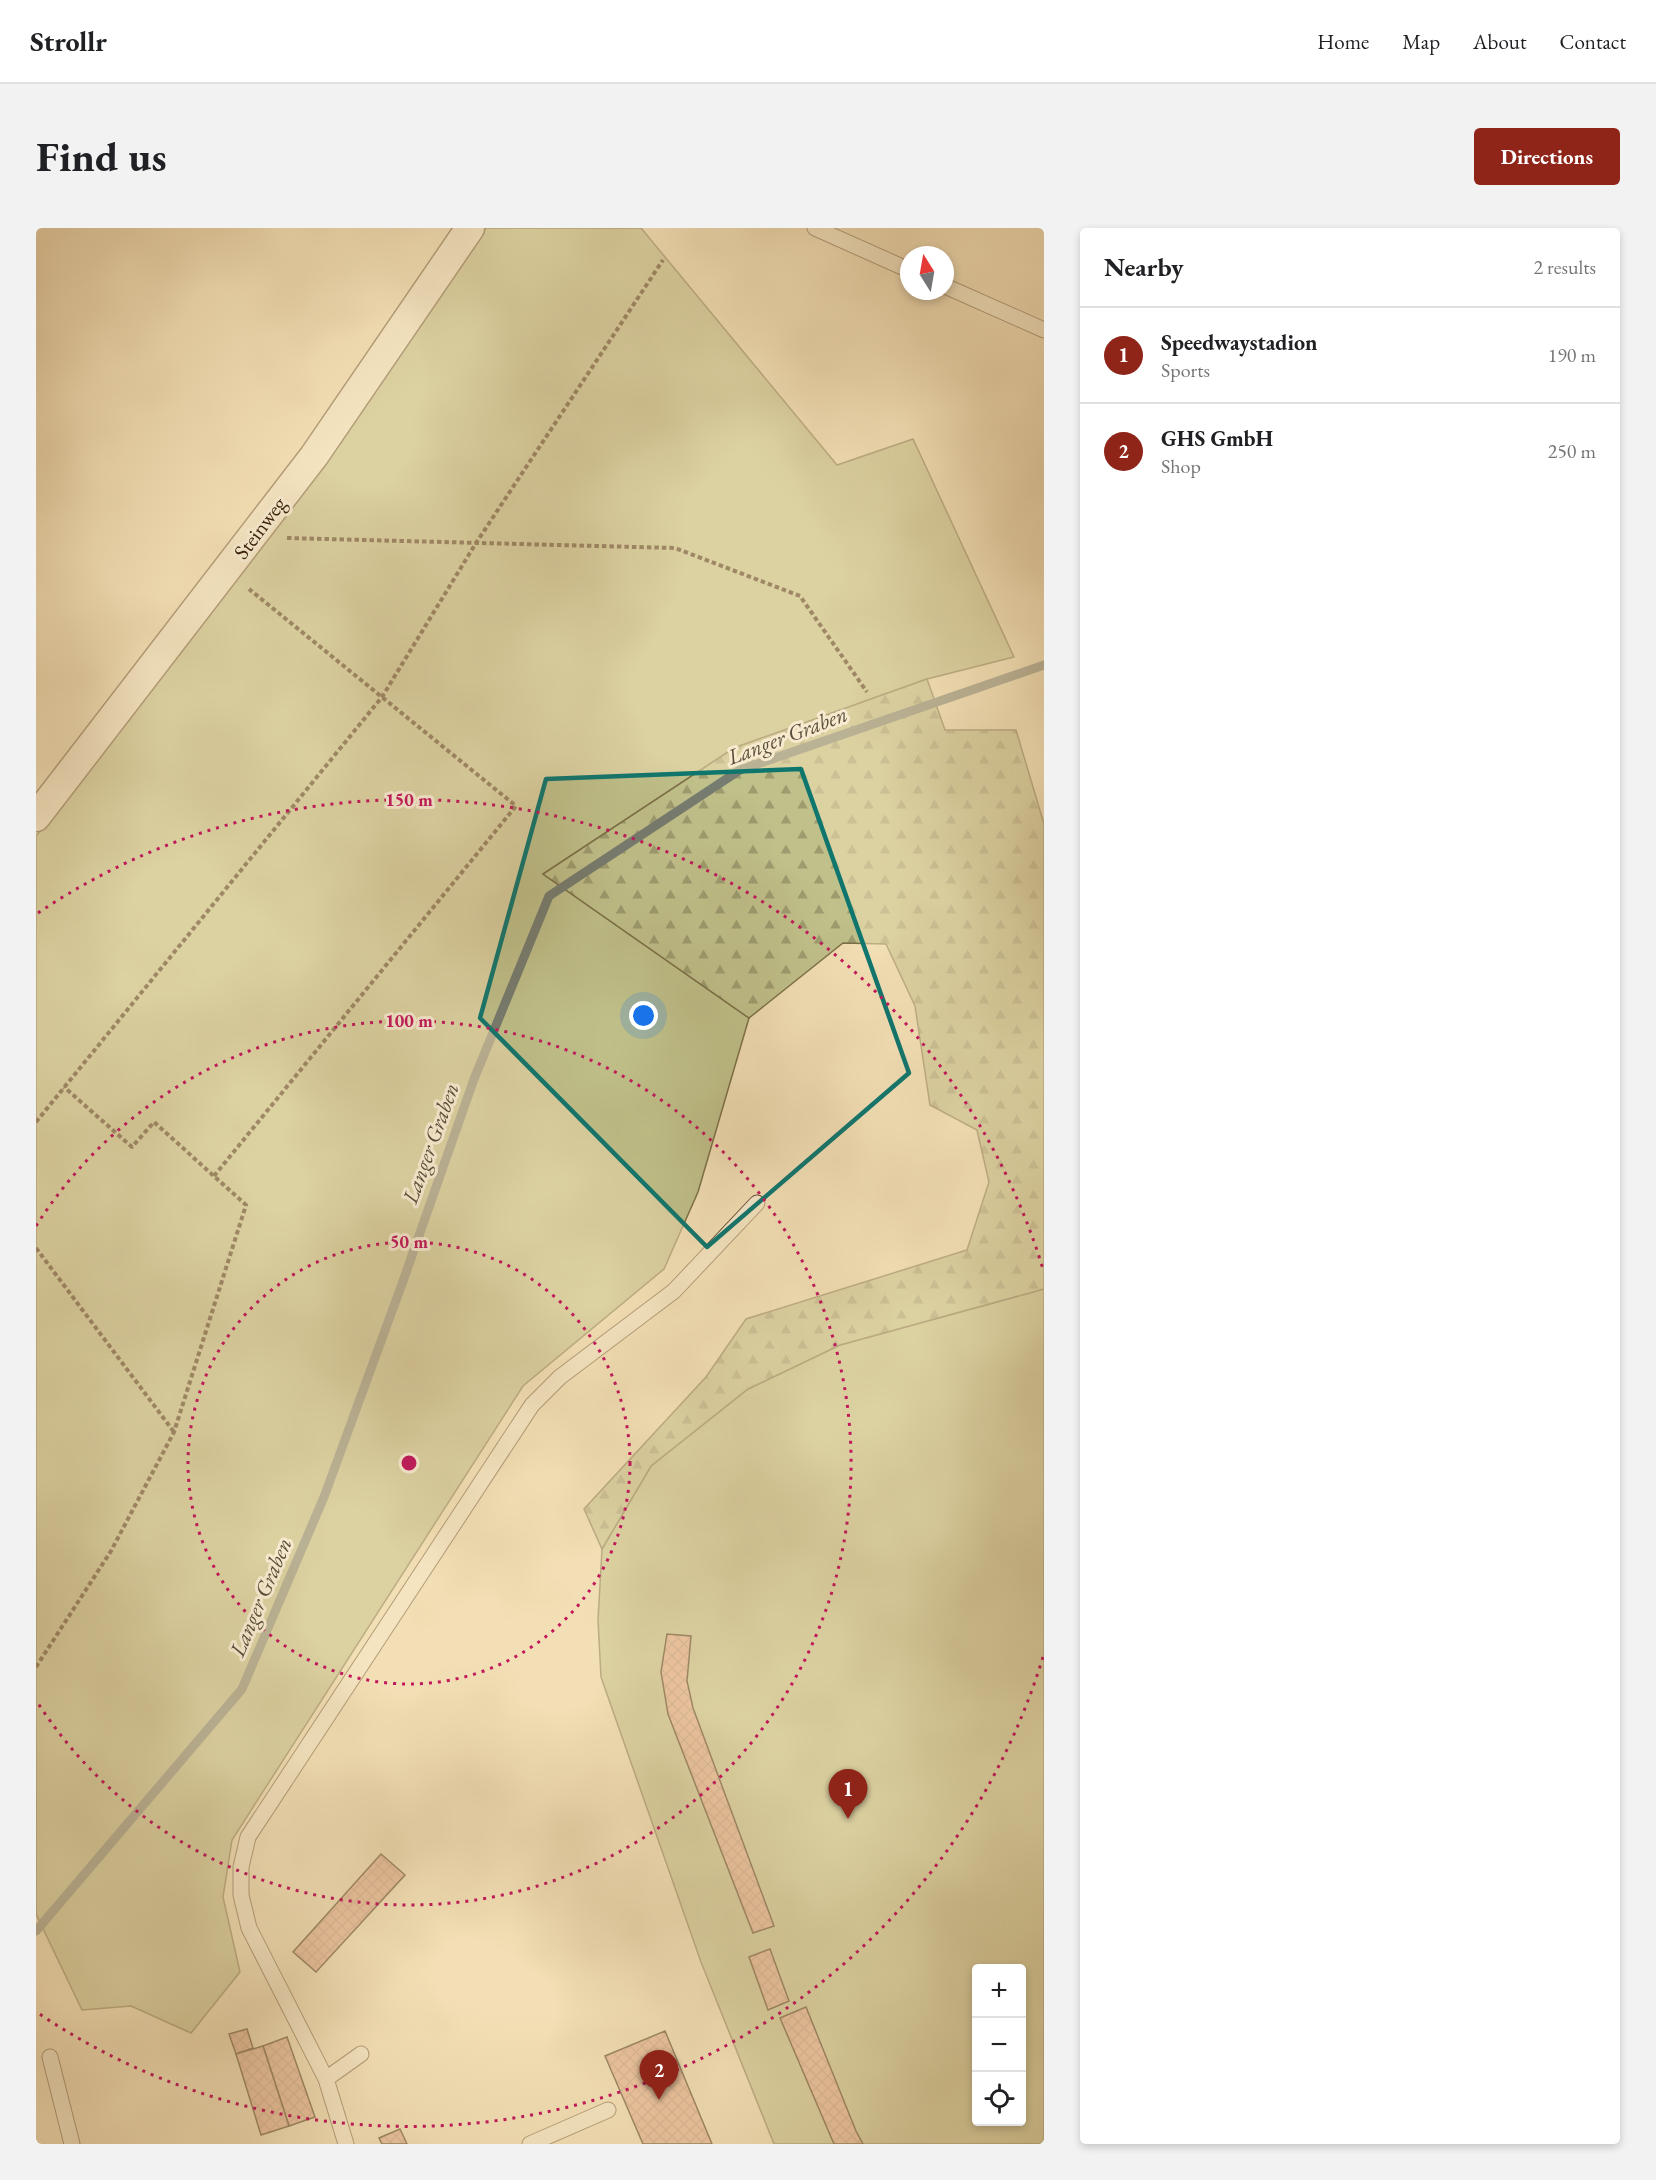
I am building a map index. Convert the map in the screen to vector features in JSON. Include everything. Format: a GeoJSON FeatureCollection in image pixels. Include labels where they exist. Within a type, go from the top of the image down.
{"type":"FeatureCollection","features":[{"type":"Feature","properties":{"kind":"street","name":"Steinweg"},"geometry":{"type":"LineString","coordinates":[[36,817],[314,456],[470,228]]}},
{"type":"Feature","properties":{"kind":"lane"},"geometry":{"type":"LineString","coordinates":[[815,228],[900,266]]}},
{"type":"Feature","properties":{"kind":"lane"},"geometry":{"type":"LineString","coordinates":[[954,290],[1044,330]]}},
{"type":"Feature","properties":{"kind":"lane"},"geometry":{"type":"LineString","coordinates":[[346,2144],[326,2079],[249,1928],[241,1895],[242,1867],[248,1837],[532,1405],[560,1377],[674,1291],[757,1203]]}},
{"type":"Feature","properties":{"kind":"lane"},"geometry":{"type":"LineString","coordinates":[[326,2079],[362,2054]]}},
{"type":"Feature","properties":{"kind":"lane"},"geometry":{"type":"LineString","coordinates":[[50,2057],[72,2144]]}},
{"type":"Feature","properties":{"kind":"lane"},"geometry":{"type":"LineString","coordinates":[[530,2144],[608,2110]]}},
{"type":"Feature","properties":{"kind":"path"},"geometry":{"type":"LineString","coordinates":[[36,1122],[382,697],[476,543],[663,260]]}},
{"type":"Feature","properties":{"kind":"path"},"geometry":{"type":"LineString","coordinates":[[253,537],[675,548],[800,596],[867,692]]}},
{"type":"Feature","properties":{"kind":"path"},"geometry":{"type":"LineString","coordinates":[[214,1176],[516,806],[227,570]]}},
{"type":"Feature","properties":{"kind":"path"},"geometry":{"type":"LineString","coordinates":[[36,1667],[111,1551],[174,1432],[246,1205],[154,1122],[132,1147],[64,1087]]}},
{"type":"Feature","properties":{"kind":"path"},"geometry":{"type":"LineString","coordinates":[[36,1248],[174,1432]]}},
{"type":"Feature","properties":{"kind":"highlighted area"},"geometry":{"type":"Polygon","coordinates":[[[801,769],[909,1073],[707,1247],[480,1018],[546,779],[801,769]]]}},
{"type":"Feature","properties":{"kind":"green space"},"geometry":{"type":"Polygon","coordinates":[[[486,228],[641,228],[837,465],[913,439],[1014,657],[927,679],[734,748],[543,874],[749,1018],[698,1192],[664,1269],[523,1386],[232,1840],[223,1897],[240,1972],[191,2033],[131,2006],[82,2010],[36,1914],[36,836],[120,731],[324,463],[486,228]]]}},
{"type":"Feature","properties":{"kind":"green space"},"geometry":{"type":"Polygon","coordinates":[[[927,679],[945,730],[1016,730],[1044,824],[1044,1289],[840,1345],[748,1389],[651,1466],[602,1549],[584,1509],[706,1377],[746,1319],[967,1250],[989,1182],[977,1130],[930,1105],[915,1006],[886,944],[843,943],[749,1018],[543,874],[734,748],[927,679]]]}},
{"type":"Feature","properties":{"kind":"green space"},"geometry":{"type":"Polygon","coordinates":[[[1044,1289],[1044,2144],[774,2144],[701,1962],[601,1677],[598,1620],[602,1549],[651,1466],[748,1389],[840,1345],[1044,1289]]]}},
{"type":"Feature","properties":{"kind":"building"},"geometry":{"type":"Polygon","coordinates":[[[667,1634],[691,1636],[687,1681],[693,1708],[774,1926],[753,1933],[668,1714],[661,1672],[667,1634]]]}},
{"type":"Feature","properties":{"kind":"building"},"geometry":{"type":"Polygon","coordinates":[[[381,1854],[405,1875],[316,1972],[293,1952],[381,1854]]]}},
{"type":"Feature","properties":{"kind":"building"},"geometry":{"type":"Polygon","coordinates":[[[770,1949],[789,2001],[768,2010],[749,1957],[770,1949]]]}},
{"type":"Feature","properties":{"kind":"building"},"geometry":{"type":"Polygon","coordinates":[[[806,2007],[863,2144],[834,2144],[780,2018],[806,2007]]]}},
{"type":"Feature","properties":{"kind":"building"},"geometry":{"type":"Polygon","coordinates":[[[247,2029],[253,2048],[236,2054],[229,2034],[247,2029]]]}},
{"type":"Feature","properties":{"kind":"building"},"geometry":{"type":"Polygon","coordinates":[[[665,2031],[712,2144],[643,2144],[605,2056],[665,2031]]]}},
{"type":"Feature","properties":{"kind":"building"},"geometry":{"type":"Polygon","coordinates":[[[287,2037],[315,2117],[289,2126],[263,2046],[287,2037]]]}},
{"type":"Feature","properties":{"kind":"building"},"geometry":{"type":"Polygon","coordinates":[[[263,2046],[289,2126],[261,2135],[236,2054],[263,2046]]]}},
{"type":"Feature","properties":{"kind":"building"},"geometry":{"type":"Polygon","coordinates":[[[400,2129],[407,2144],[382,2144],[379,2138],[400,2129]]]}},
{"type":"Feature","properties":{"kind":"waterway","name":"Langer Graben"},"geometry":{"type":"LineString","coordinates":[[36,1931],[242,1689],[324,1497],[474,1079],[549,896],[740,770],[1044,665]]}},
{"type":"Feature","properties":{"kind":"place","name":"Speedwaystadion"},"geometry":{"type":"Point","coordinates":[848,1819]}},
{"type":"Feature","properties":{"kind":"place","name":"GHS GmbH"},"geometry":{"type":"Point","coordinates":[659,2100]}}]}
